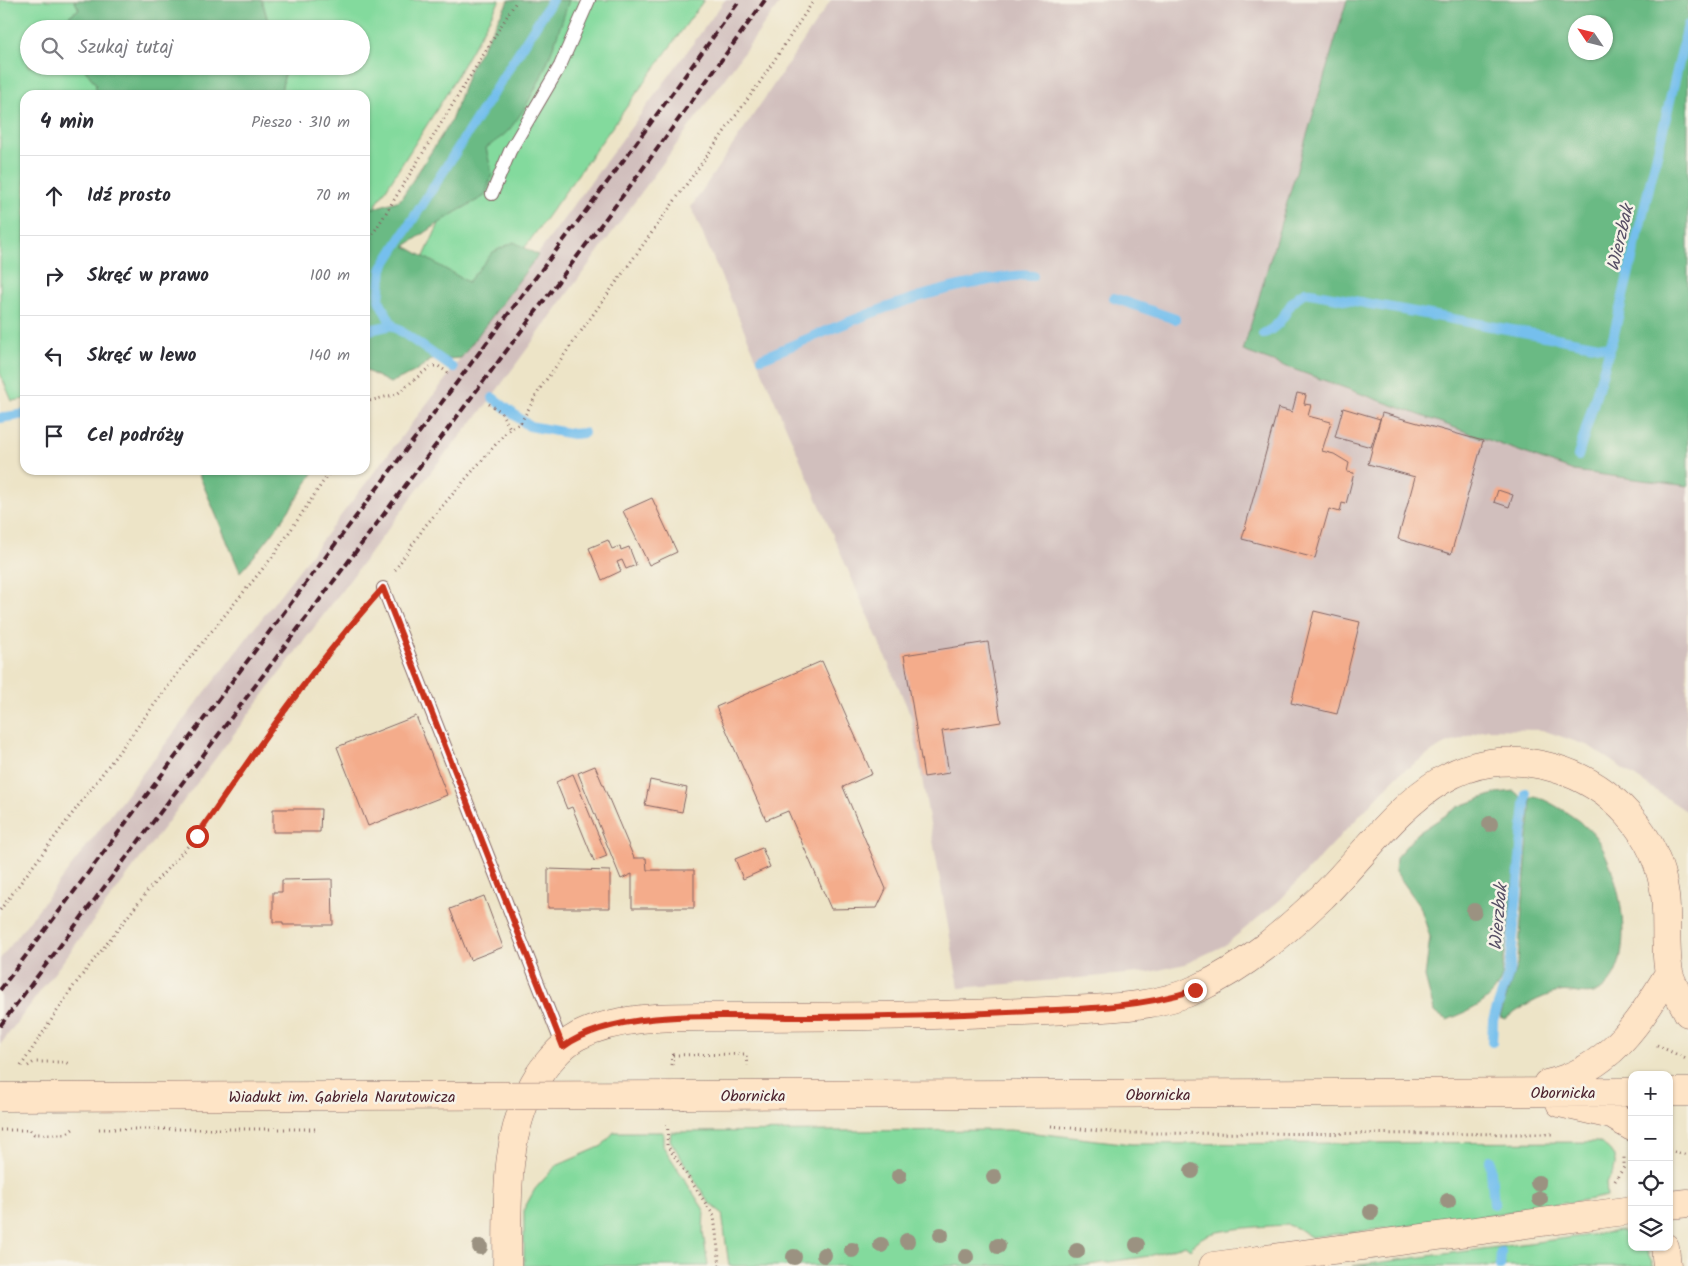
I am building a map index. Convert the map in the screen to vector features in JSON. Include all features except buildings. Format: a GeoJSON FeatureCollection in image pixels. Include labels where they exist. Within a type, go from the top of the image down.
{"type":"FeatureCollection","features":[{"type":"Feature","properties":{"kind":"street"},"geometry":{"type":"LineString","coordinates":[[507,1266],[508,1178],[512,1140],[535,1080],[563,1047],[576,1037],[599,1028],[651,1018],[963,1015],[1092,1008],[1164,1000],[1195,990],[1236,968],[1281,935],[1325,894],[1398,814],[1442,778],[1467,768],[1506,762],[1550,767],[1582,778],[1613,799],[1632,817],[1644,833],[1660,870],[1668,925],[1669,973],[1688,1012]]}},
{"type":"Feature","properties":{"kind":"street"},"geometry":{"type":"LineString","coordinates":[[1513,1092],[1558,1082],[1583,1072],[1607,1055],[1630,1032],[1652,1002],[1669,973]]}},
{"type":"Feature","properties":{"kind":"street","name":"Obornicka"},"geometry":{"type":"LineString","coordinates":[[678,1084],[1628,1092]]}},
{"type":"Feature","properties":{"kind":"street","name":"Wiadukt im. Gabriela Narutowicza"},"geometry":{"type":"LineString","coordinates":[[0,1097],[678,1084]]}},
{"type":"Feature","properties":{"kind":"street"},"geometry":{"type":"LineString","coordinates":[[1513,1092],[1612,1115],[1628,1125]]}},
{"type":"Feature","properties":{"kind":"street"},"geometry":{"type":"LineString","coordinates":[[1673,1092],[1688,1092]]}},
{"type":"Feature","properties":{"kind":"street"},"geometry":{"type":"LineString","coordinates":[[1673,1205],[1688,1203]]}},
{"type":"Feature","properties":{"kind":"street"},"geometry":{"type":"LineString","coordinates":[[1213,1266],[1245,1264],[1628,1211]]}},
{"type":"Feature","properties":{"kind":"street"},"geometry":{"type":"LineString","coordinates":[[1665,1251],[1667,1266]]}},
{"type":"Feature","properties":{"kind":"lane"},"geometry":{"type":"LineString","coordinates":[[492,194],[510,151],[560,66],[589,0]]}},
{"type":"Feature","properties":{"kind":"lane"},"geometry":{"type":"LineString","coordinates":[[383,588],[563,1047]]}},
{"type":"Feature","properties":{"kind":"path"},"geometry":{"type":"LineString","coordinates":[[370,239],[517,0]]}},
{"type":"Feature","properties":{"kind":"path"},"geometry":{"type":"LineString","coordinates":[[18,1072],[74,987],[150,888],[197,836],[261,742],[383,588],[425,526],[510,428],[520,424],[541,387],[754,90],[814,0]]}},
{"type":"Feature","properties":{"kind":"path"},"geometry":{"type":"LineString","coordinates":[[370,401],[397,394],[432,366],[438,366],[450,374]]}},
{"type":"Feature","properties":{"kind":"path"},"geometry":{"type":"LineString","coordinates":[[489,404],[500,411],[510,428]]}},
{"type":"Feature","properties":{"kind":"path"},"geometry":{"type":"LineString","coordinates":[[0,910],[184,665],[274,555],[329,475]]}},
{"type":"Feature","properties":{"kind":"path"},"geometry":{"type":"LineString","coordinates":[[678,1084],[673,1055],[746,1054],[747,1066]]}},
{"type":"Feature","properties":{"kind":"path"},"geometry":{"type":"LineString","coordinates":[[669,1118],[667,1145],[714,1216],[720,1266]]}},
{"type":"Feature","properties":{"kind":"path"},"geometry":{"type":"LineString","coordinates":[[1043,1125],[1120,1133],[1561,1134]]}},
{"type":"Feature","properties":{"kind":"path"},"geometry":{"type":"LineString","coordinates":[[1673,1152],[1688,1155]]}},
{"type":"Feature","properties":{"kind":"path"},"geometry":{"type":"LineString","coordinates":[[1613,1184],[1624,1168],[1623,1153]]}},
{"type":"Feature","properties":{"kind":"shaded area"},"geometry":{"type":"Polygon","coordinates":[[[725,0],[782,0],[484,408],[437,464],[0,1045],[0,959],[442,384],[725,0]]]}},
{"type":"Feature","properties":{"kind":"shaded area"},"geometry":{"type":"Polygon","coordinates":[[[831,0],[1347,0],[1243,351],[1574,471],[1688,486],[1686,811],[1589,746],[1542,730],[1487,729],[1441,746],[1399,774],[1280,900],[1225,945],[1185,964],[1150,972],[959,988],[911,716],[691,207],[831,0]]]}},
{"type":"Feature","properties":{"kind":"green space"},"geometry":{"type":"Polygon","coordinates":[[[0,0],[74,0],[79,9],[64,20],[20,20],[20,75],[89,75],[96,84],[95,90],[20,90],[20,400],[12,401],[0,373],[0,0]]]}},
{"type":"Feature","properties":{"kind":"green space"},"geometry":{"type":"Polygon","coordinates":[[[74,0],[262,0],[268,20],[64,20],[79,9],[74,0]]]}},
{"type":"Feature","properties":{"kind":"green space"},"geometry":{"type":"Polygon","coordinates":[[[262,0],[500,0],[444,98],[374,208],[370,208],[370,90],[281,90],[285,75],[370,75],[370,20],[268,20],[262,0]]]}},
{"type":"Feature","properties":{"kind":"green space"},"geometry":{"type":"Polygon","coordinates":[[[509,0],[569,0],[552,49],[531,97],[509,129],[486,148],[492,174],[485,196],[456,212],[405,246],[468,282],[493,252],[514,242],[538,255],[461,358],[431,360],[414,372],[390,383],[370,373],[370,208],[400,200],[451,121],[470,69],[509,0]]]}},
{"type":"Feature","properties":{"kind":"green space"},"geometry":{"type":"Polygon","coordinates":[[[541,0],[704,0],[476,315],[416,274],[541,0]]]}},
{"type":"Feature","properties":{"kind":"green space"},"geometry":{"type":"Polygon","coordinates":[[[1347,0],[1688,0],[1688,486],[1574,471],[1243,351],[1347,0]]]}},
{"type":"Feature","properties":{"kind":"green space"},"geometry":{"type":"Polygon","coordinates":[[[89,75],[285,75],[281,90],[95,90],[96,84],[89,75]]]}},
{"type":"Feature","properties":{"kind":"green space"},"geometry":{"type":"Polygon","coordinates":[[[199,475],[312,475],[280,523],[240,572],[199,475]]]}},
{"type":"Feature","properties":{"kind":"green space"},"geometry":{"type":"Polygon","coordinates":[[[1514,791],[1523,799],[1502,977],[1498,986],[1487,999],[1472,1009],[1447,1020],[1434,1012],[1425,977],[1430,937],[1420,906],[1395,871],[1396,857],[1418,833],[1460,806],[1497,793],[1514,791]]]}},
{"type":"Feature","properties":{"kind":"green space"},"geometry":{"type":"Polygon","coordinates":[[[1535,796],[1576,819],[1595,836],[1604,851],[1611,869],[1622,911],[1623,933],[1621,954],[1616,972],[1606,986],[1600,990],[1588,994],[1565,991],[1545,996],[1505,1019],[1500,1017],[1518,961],[1531,798],[1535,796]]]}},
{"type":"Feature","properties":{"kind":"green space"},"geometry":{"type":"Polygon","coordinates":[[[1010,1130],[1131,1144],[1598,1142],[1613,1154],[1615,1165],[1611,1176],[1606,1182],[1607,1196],[1592,1199],[1449,1221],[1311,1237],[1297,1228],[1288,1225],[1234,1229],[1205,1236],[1190,1249],[1185,1245],[1149,1256],[1082,1266],[729,1266],[722,1213],[709,1203],[670,1140],[671,1132],[1010,1130]]]}},
{"type":"Feature","properties":{"kind":"green space"},"geometry":{"type":"Polygon","coordinates":[[[614,1132],[663,1132],[663,1146],[704,1210],[703,1232],[708,1266],[524,1266],[524,1209],[535,1189],[556,1166],[602,1146],[614,1132]]]}},
{"type":"Feature","properties":{"kind":"green space"},"geometry":{"type":"Polygon","coordinates":[[[1621,1231],[1628,1234],[1628,1251],[1647,1251],[1654,1266],[1352,1266],[1621,1231]]]}},
{"type":"Feature","properties":{"kind":"waterway"},"geometry":{"type":"LineString","coordinates":[[392,325],[379,300],[382,268],[552,0]]}},
{"type":"Feature","properties":{"kind":"waterway","name":"Wierzbak"},"geometry":{"type":"LineString","coordinates":[[1578,456],[1614,334],[1688,25]]}},
{"type":"Feature","properties":{"kind":"waterway"},"geometry":{"type":"LineString","coordinates":[[762,358],[871,313],[927,294],[1003,278],[1033,276]]}},
{"type":"Feature","properties":{"kind":"waterway"},"geometry":{"type":"LineString","coordinates":[[1263,334],[1277,324],[1293,302],[1305,292],[1610,348]]}},
{"type":"Feature","properties":{"kind":"waterway"},"geometry":{"type":"LineString","coordinates":[[1114,298],[1175,319]]}},
{"type":"Feature","properties":{"kind":"waterway"},"geometry":{"type":"LineString","coordinates":[[370,330],[392,325],[453,368]]}},
{"type":"Feature","properties":{"kind":"waterway"},"geometry":{"type":"LineString","coordinates":[[493,398],[529,426],[573,434],[584,433]]}},
{"type":"Feature","properties":{"kind":"waterway"},"geometry":{"type":"LineString","coordinates":[[0,418],[20,415]]}},
{"type":"Feature","properties":{"kind":"waterway","name":"Wierzbak"},"geometry":{"type":"LineString","coordinates":[[1492,1042],[1493,1020],[1508,976],[1511,959],[1526,793]]}},
{"type":"Feature","properties":{"kind":"waterway","name":"Wierzbak"},"geometry":{"type":"LineString","coordinates":[[1490,1160],[1494,1204]]}},
{"type":"Feature","properties":{"kind":"waterway","name":"Wierzbak"},"geometry":{"type":"LineString","coordinates":[[1500,1266],[1501,1252]]}},
{"type":"Feature","properties":{"kind":"railway"},"geometry":{"type":"LineString","coordinates":[[0,990],[615,172],[740,0]]}},
{"type":"Feature","properties":{"kind":"railway"},"geometry":{"type":"LineString","coordinates":[[0,1026],[636,178],[765,0]]}},
{"type":"Feature","properties":{"kind":"route"},"geometry":{"type":"LineString","coordinates":[[197,836],[261,742],[383,588],[563,1047],[576,1037],[599,1028],[651,1018],[963,1015],[1127,1005],[1164,1000],[1195,990]]}}]}
